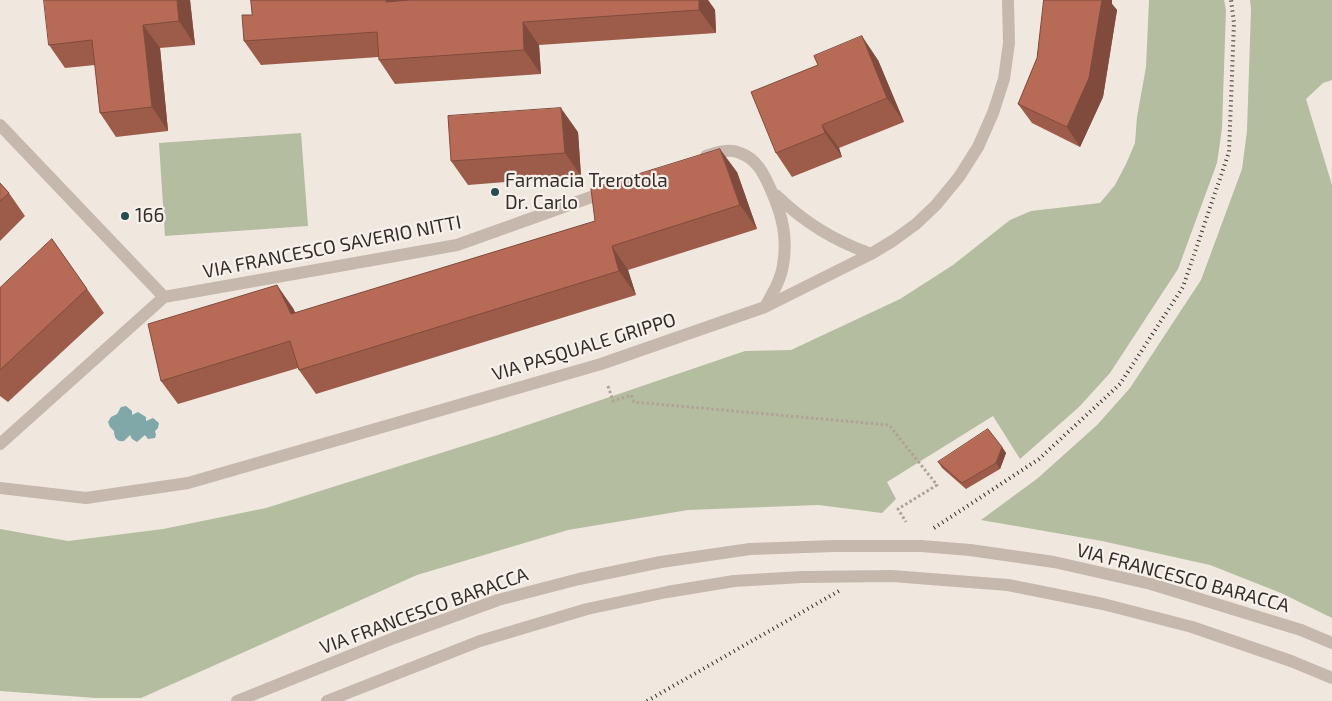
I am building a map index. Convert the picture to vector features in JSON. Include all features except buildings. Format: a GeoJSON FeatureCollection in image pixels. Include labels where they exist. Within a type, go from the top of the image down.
{"type":"FeatureCollection","features":[{"type":"Feature","properties":{"kind":"street","name":"VIA PASQUALE GRIPPO"},"geometry":{"type":"LineString","coordinates":[[0,488],[86,498],[188,483],[601,364],[765,307],[871,254],[894,240],[916,224],[936,205],[959,177],[978,147],[993,113],[1004,79],[1009,43],[1008,0]]}},
{"type":"Feature","properties":{"kind":"street"},"geometry":{"type":"LineString","coordinates":[[0,125],[164,297],[0,444]]}},
{"type":"Feature","properties":{"kind":"street"},"geometry":{"type":"LineString","coordinates":[[694,160],[726,150],[739,152],[751,158],[760,167],[780,209],[785,247],[783,266],[776,287],[765,307]]}},
{"type":"Feature","properties":{"kind":"street","name":"VIA FRANCESCO SAVERIO NITTI"},"geometry":{"type":"LineString","coordinates":[[164,297],[457,245],[621,186]]}},
{"type":"Feature","properties":{"kind":"street"},"geometry":{"type":"LineString","coordinates":[[772,192],[792,211],[815,228],[847,245],[871,254]]}},
{"type":"Feature","properties":{"kind":"street","name":"VIA FRANCESCO BARACCA"},"geometry":{"type":"LineString","coordinates":[[237,701],[394,638],[498,600],[579,579],[661,562],[750,549],[834,546],[921,546],[970,550],[1044,560],[1151,584],[1301,630],[1332,643]]}},
{"type":"Feature","properties":{"kind":"street"},"geometry":{"type":"LineString","coordinates":[[327,701],[480,641],[587,609],[667,592],[734,582],[802,577],[892,576],[1008,585],[1103,604],[1192,627],[1291,661],[1332,678]]}},
{"type":"Feature","properties":{"kind":"path"},"geometry":{"type":"LineString","coordinates":[[601,364],[613,401],[631,395],[634,402],[889,425],[937,485],[898,509]]}},
{"type":"Feature","properties":{"kind":"green space"},"geometry":{"type":"Polygon","coordinates":[[[1149,0],[1224,0],[1226,10],[1222,128],[1217,163],[1178,269],[1110,373],[1079,407],[1020,459],[993,416],[887,482],[896,499],[882,513],[818,505],[688,510],[568,530],[417,575],[141,698],[96,698],[0,691],[0,529],[68,541],[163,529],[266,508],[498,435],[745,351],[791,350],[900,299],[953,265],[1010,220],[1031,211],[1100,203],[1115,185],[1135,143],[1137,117],[1146,67],[1149,0]]]}},
{"type":"Feature","properties":{"kind":"green space"},"geometry":{"type":"Polygon","coordinates":[[[1250,0],[1332,0],[1332,80],[1323,83],[1306,99],[1332,185],[1332,618],[1281,593],[1210,565],[1102,541],[981,520],[1038,478],[1097,425],[1130,388],[1201,280],[1242,169],[1247,131],[1250,0]]]}},
{"type":"Feature","properties":{"kind":"green space"},"geometry":{"type":"Polygon","coordinates":[[[301,133],[308,226],[165,236],[159,143],[301,133]]]}},
{"type":"Feature","properties":{"kind":"water"},"geometry":{"type":"Polygon","coordinates":[[[126,406],[132,411],[132,415],[138,412],[146,417],[146,421],[153,418],[159,423],[155,431],[155,438],[148,439],[145,435],[137,442],[130,435],[124,441],[116,439],[114,431],[108,422],[111,417],[117,414],[121,407],[126,406]]]}},
{"type":"Feature","properties":{"kind":"railway"},"geometry":{"type":"LineString","coordinates":[[934,528],[1039,459],[1120,384],[1183,287],[1229,152],[1234,23],[1231,0]]}},
{"type":"Feature","properties":{"kind":"railway"},"geometry":{"type":"LineString","coordinates":[[647,701],[839,591]]}},
{"type":"Feature","properties":{"kind":"place","name":"Farmacia Trerotola Dr. Carlo"},"geometry":{"type":"Point","coordinates":[495,192]}},
{"type":"Feature","properties":{"kind":"place","name":"166"},"geometry":{"type":"Point","coordinates":[125,216]}}]}
